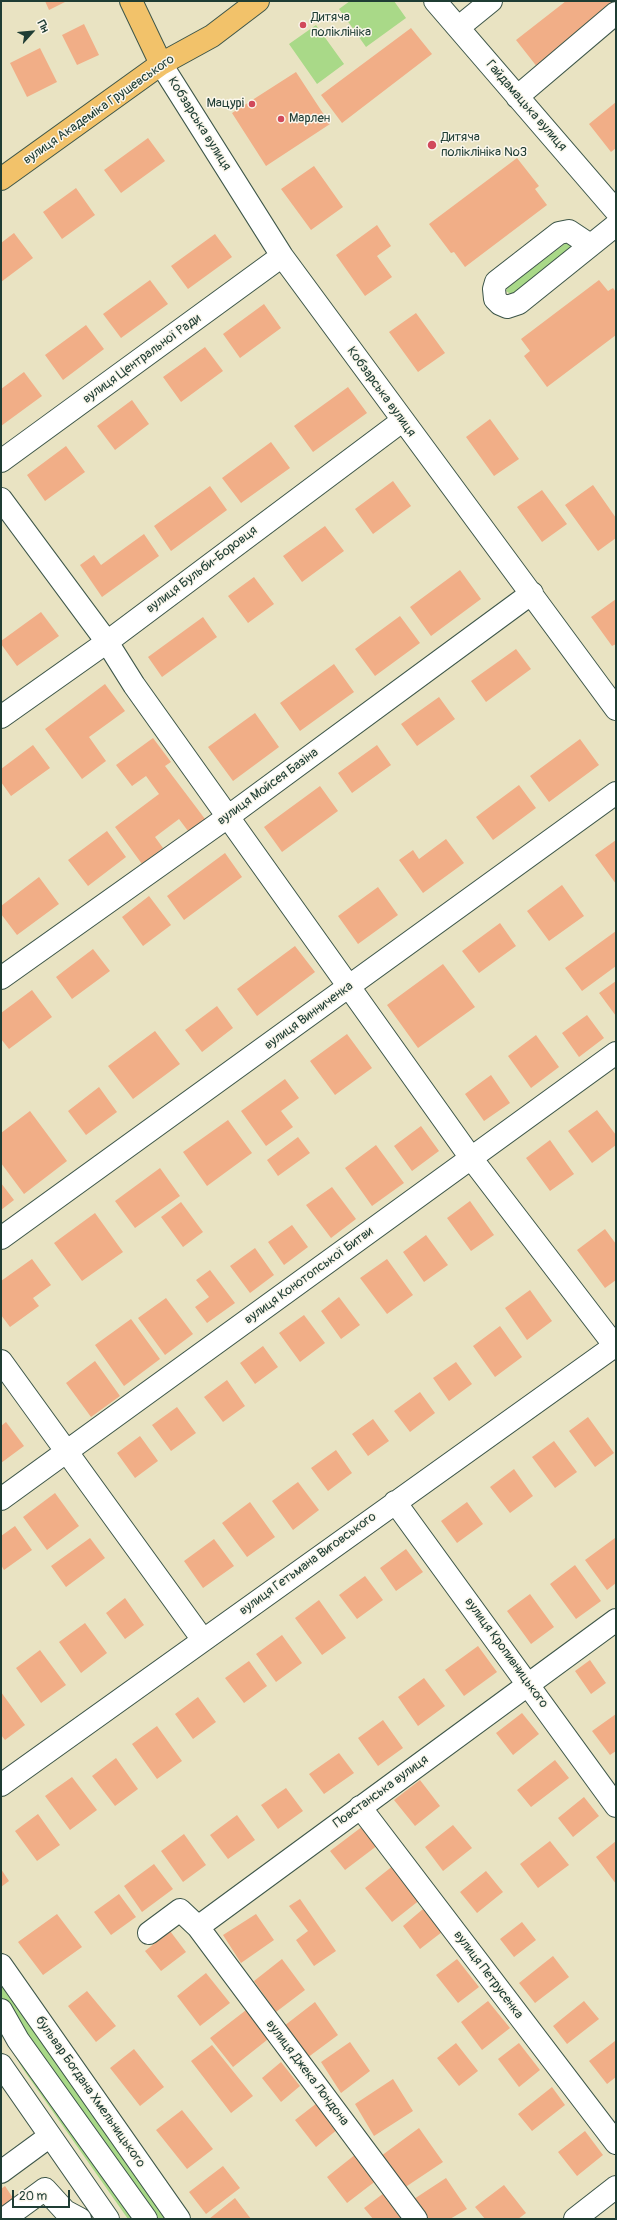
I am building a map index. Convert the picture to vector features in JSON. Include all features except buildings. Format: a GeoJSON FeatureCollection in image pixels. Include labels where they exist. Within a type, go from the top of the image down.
{"type":"FeatureCollection","features":[{"type":"Feature","properties":{"kind":"main road"},"geometry":{"type":"LineString","coordinates":[[131,1],[161,64]]}},
{"type":"Feature","properties":{"kind":"main road","name":"вулиця Академіка Грушевського"},"geometry":{"type":"LineString","coordinates":[[1,179],[161,64],[212,36],[258,1]]}},
{"type":"Feature","properties":{"kind":"street","name":"Гайдамацька вулиця"},"geometry":{"type":"LineString","coordinates":[[435,1],[459,26],[517,97],[612,197]]}},
{"type":"Feature","properties":{"kind":"street"},"geometry":{"type":"LineString","coordinates":[[459,26],[491,1]]}},
{"type":"Feature","properties":{"kind":"street"},"geometry":{"type":"LineString","coordinates":[[517,97],[616,14]]}},
{"type":"Feature","properties":{"kind":"street","name":"Кобзарська вулиця"},"geometry":{"type":"LineString","coordinates":[[161,64],[282,256],[402,421],[532,593],[616,710]]}},
{"type":"Feature","properties":{"kind":"street"},"geometry":{"type":"LineString","coordinates":[[590,245],[616,225]]}},
{"type":"Feature","properties":{"kind":"street","name":"вулиця Центральної Ради"},"geometry":{"type":"LineString","coordinates":[[1,461],[282,256]]}},
{"type":"Feature","properties":{"kind":"street","name":"вулиця Бульби-Боровця"},"geometry":{"type":"LineString","coordinates":[[1,717],[107,642],[402,421]]}},
{"type":"Feature","properties":{"kind":"street"},"geometry":{"type":"LineString","coordinates":[[1,498],[107,642],[134,685],[229,816],[349,988],[471,1158],[615,1346]]}},
{"type":"Feature","properties":{"kind":"street","name":"вулиця Мойсея Базіна"},"geometry":{"type":"LineString","coordinates":[[1,978],[229,816],[532,593]]}},
{"type":"Feature","properties":{"kind":"street","name":"вулиця Винниченка"},"geometry":{"type":"LineString","coordinates":[[1,1238],[349,988],[616,793]]}},
{"type":"Feature","properties":{"kind":"street","name":"вулиця Конотопської Битви"},"geometry":{"type":"LineString","coordinates":[[1,1500],[616,1053]]}},
{"type":"Feature","properties":{"kind":"street","name":"вулиця Гетьмана Виговського"},"geometry":{"type":"LineString","coordinates":[[1,1785],[615,1346]]}},
{"type":"Feature","properties":{"kind":"street"},"geometry":{"type":"LineString","coordinates":[[1,1360],[203,1640]]}},
{"type":"Feature","properties":{"kind":"street","name":"вулиця Кропивницького"},"geometry":{"type":"LineString","coordinates":[[395,1502],[529,1683],[616,1806]]}},
{"type":"Feature","properties":{"kind":"street","name":"Повстанська вулиця"},"geometry":{"type":"LineString","coordinates":[[198,1927],[616,1620]]}},
{"type":"Feature","properties":{"kind":"street","name":"вулиця Петрусенка"},"geometry":{"type":"LineString","coordinates":[[360,1807],[616,2143]]}},
{"type":"Feature","properties":{"kind":"street"},"geometry":{"type":"LineString","coordinates":[[149,1933],[180,1910],[198,1927]]}},
{"type":"Feature","properties":{"kind":"street","name":"вулиця Джека Лондона"},"geometry":{"type":"LineString","coordinates":[[198,1927],[416,2219]]}},
{"type":"Feature","properties":{"kind":"street","name":"бульвар Богдана Хмельницького"},"geometry":{"type":"LineString","coordinates":[[1,1965],[179,2219]]}},
{"type":"Feature","properties":{"kind":"street"},"geometry":{"type":"LineString","coordinates":[[1,2010],[18,2040],[146,2219]]}},
{"type":"Feature","properties":{"kind":"street"},"geometry":{"type":"LineString","coordinates":[[1,2067],[50,2136],[97,2215]]}},
{"type":"Feature","properties":{"kind":"street"},"geometry":{"type":"LineString","coordinates":[[26,2101],[72,2067]]}},
{"type":"Feature","properties":{"kind":"street"},"geometry":{"type":"LineString","coordinates":[[1,2172],[50,2136]]}},
{"type":"Feature","properties":{"kind":"street"},"geometry":{"type":"LineString","coordinates":[[575,2219],[616,2187]]}},
{"type":"Feature","properties":{"kind":"street"},"geometry":{"type":"LineString","coordinates":[[4,2219],[45,2189],[65,2211],[80,2219]]}},
{"type":"Feature","properties":{"kind":"green space"},"geometry":{"type":"Polygon","coordinates":[[[350,1],[394,1],[406,18],[366,47],[339,9],[350,1]]]}},
{"type":"Feature","properties":{"kind":"green space"},"geometry":{"type":"Polygon","coordinates":[[[316,25],[344,64],[317,84],[289,44],[316,25]]]}},
{"type":"Feature","properties":{"kind":"green space"},"geometry":{"type":"Polygon","coordinates":[[[571,242],[573,246],[512,295],[506,291],[508,287],[566,243],[571,242]]]}},
{"type":"Feature","properties":{"kind":"green space"},"geometry":{"type":"Polygon","coordinates":[[[1,1973],[170,2219],[128,2219],[23,2069],[1,2033],[1,1973]]]}},
{"type":"Feature","properties":{"kind":"place","name":"Дитяча поліклініка"},"geometry":{"type":"Point","coordinates":[303,25]}},
{"type":"Feature","properties":{"kind":"place","name":"Мацурі"},"geometry":{"type":"Point","coordinates":[252,104]}},
{"type":"Feature","properties":{"kind":"place","name":"Марлен"},"geometry":{"type":"Point","coordinates":[281,119]}},
{"type":"Feature","properties":{"kind":"place","name":"Дитяча поліклініка №3"},"geometry":{"type":"Point","coordinates":[432,145]}}]}
